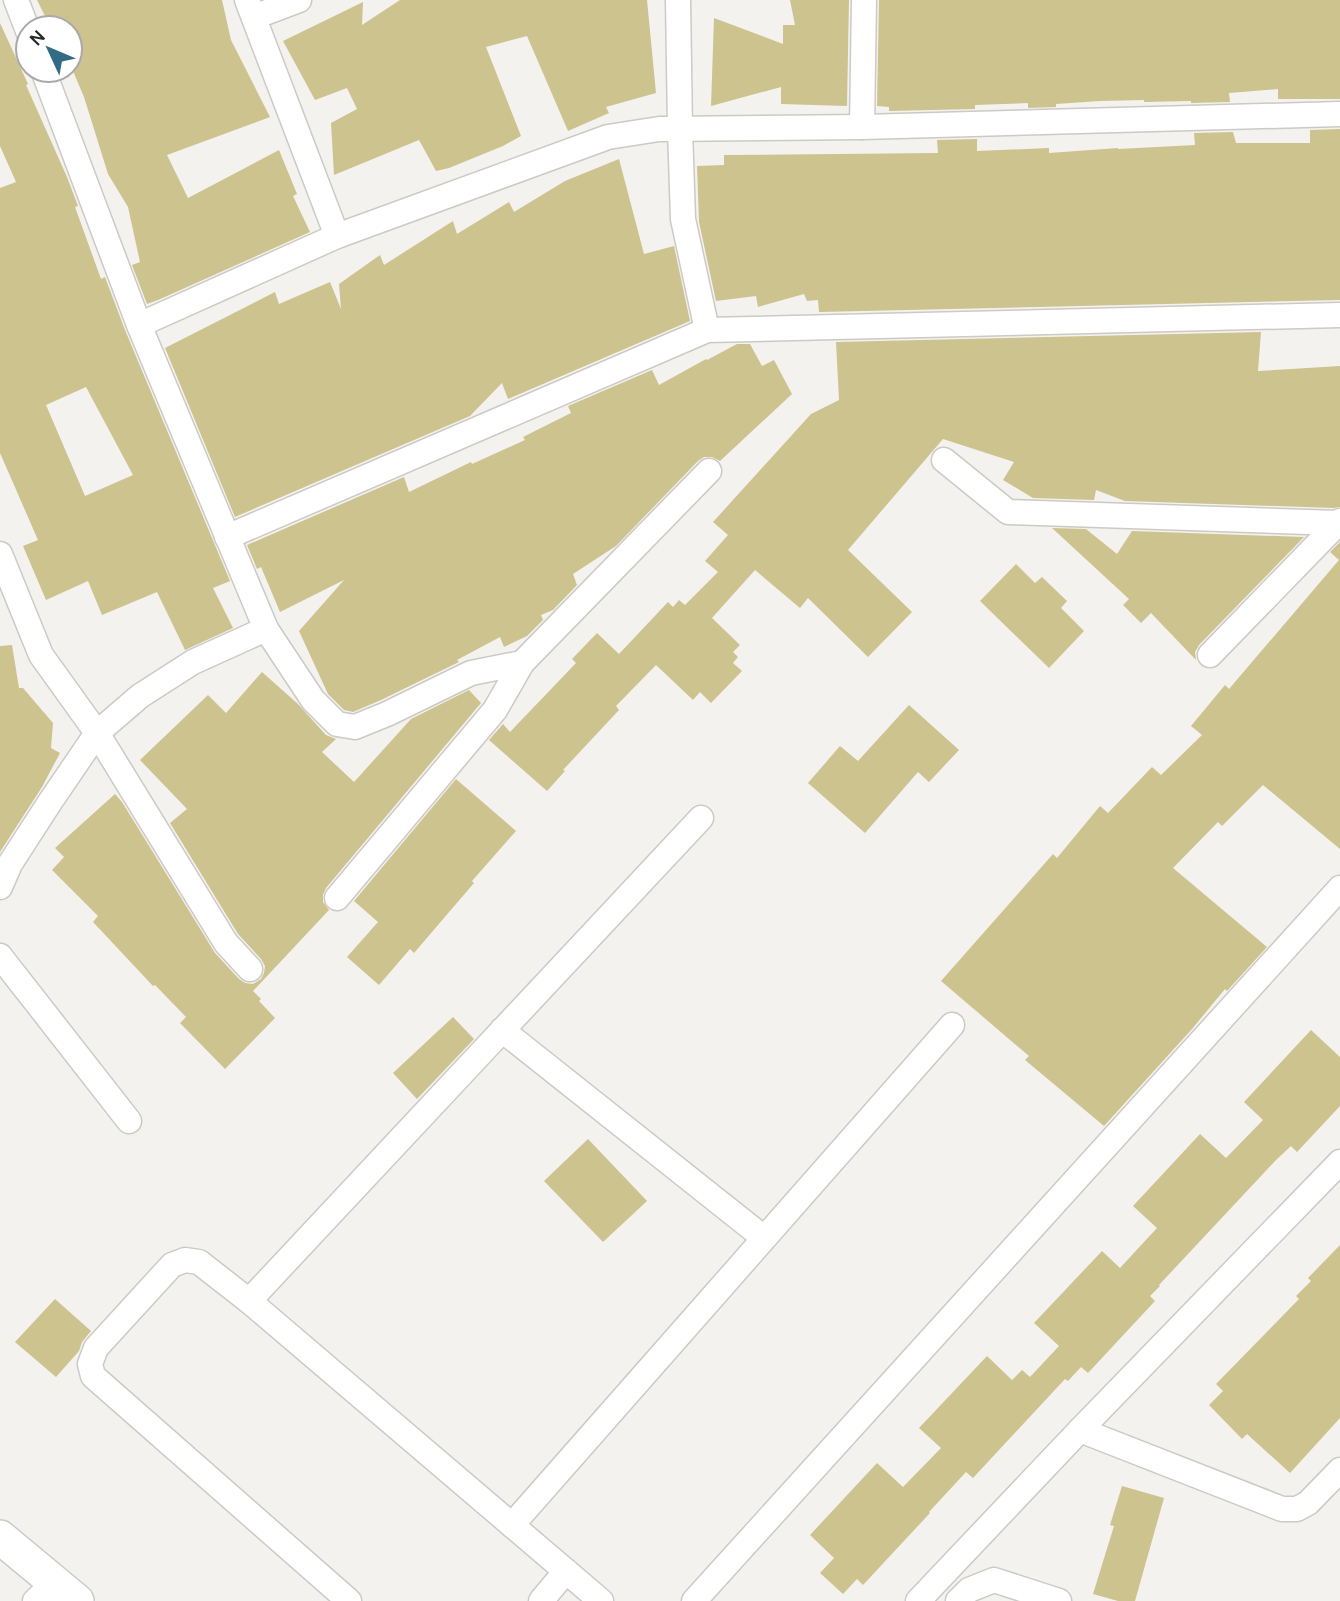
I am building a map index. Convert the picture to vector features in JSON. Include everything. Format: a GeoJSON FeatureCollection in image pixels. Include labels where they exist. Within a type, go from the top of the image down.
{"type":"FeatureCollection","features":[{"type":"Feature","properties":{"kind":"street"},"geometry":{"type":"LineString","coordinates":[[299,0],[250,8],[337,236]]}},
{"type":"Feature","properties":{"kind":"street"},"geometry":{"type":"LineString","coordinates":[[678,0],[683,219],[706,330]]}},
{"type":"Feature","properties":{"kind":"street"},"geometry":{"type":"LineString","coordinates":[[862,127],[864,0]]}},
{"type":"Feature","properties":{"kind":"street"},"geometry":{"type":"LineString","coordinates":[[48,84],[139,326],[266,629],[313,700],[337,724],[355,727],[471,673],[522,663]]}},
{"type":"Feature","properties":{"kind":"street"},"geometry":{"type":"LineString","coordinates":[[139,326],[337,236],[608,136],[659,129],[862,127],[1340,114]]}},
{"type":"Feature","properties":{"kind":"street"},"geometry":{"type":"LineString","coordinates":[[227,537],[706,330],[1340,315]]}},
{"type":"Feature","properties":{"kind":"street"},"geometry":{"type":"LineString","coordinates":[[944,460],[1008,512],[1339,522]]}},
{"type":"Feature","properties":{"kind":"street"},"geometry":{"type":"LineString","coordinates":[[337,898],[495,710],[522,663],[709,471]]}},
{"type":"Feature","properties":{"kind":"street"},"geometry":{"type":"LineString","coordinates":[[1210,655],[1339,522]]}},
{"type":"Feature","properties":{"kind":"street"},"geometry":{"type":"LineString","coordinates":[[0,554],[41,654],[97,733],[226,943],[250,969]]}},
{"type":"Feature","properties":{"kind":"street"},"geometry":{"type":"LineString","coordinates":[[0,887],[10,864],[97,733],[140,695],[192,662],[266,629]]}},
{"type":"Feature","properties":{"kind":"street"},"geometry":{"type":"LineString","coordinates":[[249,1301],[701,818]]}},
{"type":"Feature","properties":{"kind":"street"},"geometry":{"type":"LineString","coordinates":[[694,1601],[1340,888]]}},
{"type":"Feature","properties":{"kind":"street"},"geometry":{"type":"LineString","coordinates":[[0,956],[129,1121]]}},
{"type":"Feature","properties":{"kind":"street"},"geometry":{"type":"LineString","coordinates":[[512,1525],[952,1025]]}},
{"type":"Feature","properties":{"kind":"street"},"geometry":{"type":"LineString","coordinates":[[502,1030],[764,1238]]}},
{"type":"Feature","properties":{"kind":"street"},"geometry":{"type":"LineString","coordinates":[[918,1601],[1340,1162]]}},
{"type":"Feature","properties":{"kind":"street"},"geometry":{"type":"LineString","coordinates":[[349,1601],[93,1376],[90,1364],[96,1348],[172,1265],[184,1260],[199,1262],[249,1301],[601,1601]]}},
{"type":"Feature","properties":{"kind":"street"},"geometry":{"type":"LineString","coordinates":[[1080,1430],[1282,1509],[1297,1509],[1308,1503],[1340,1470]]}},
{"type":"Feature","properties":{"kind":"street"},"geometry":{"type":"LineString","coordinates":[[0,1537],[56,1595]]}},
{"type":"Feature","properties":{"kind":"street"},"geometry":{"type":"LineString","coordinates":[[541,1601],[566,1571]]}},
{"type":"Feature","properties":{"kind":"street"},"geometry":{"type":"LineString","coordinates":[[958,1601],[969,1590],[994,1580],[1059,1601]]}},
{"type":"Feature","properties":{"kind":"building"},"geometry":{"type":"Polygon","coordinates":[[[37,0],[222,0],[231,40],[270,117],[167,155],[188,198],[279,150],[297,194],[293,196],[310,232],[147,304],[132,265],[140,262],[128,207],[108,174],[78,84],[84,84],[84,14],[44,14],[37,0]]]}},
{"type":"Feature","properties":{"kind":"building"},"geometry":{"type":"Polygon","coordinates":[[[400,0],[647,0],[656,93],[606,107],[609,113],[568,131],[527,36],[486,47],[521,136],[503,146],[436,171],[419,140],[334,175],[331,123],[357,109],[347,88],[315,100],[283,41],[363,2],[362,25],[400,0]]]}},
{"type":"Feature","properties":{"kind":"building"},"geometry":{"type":"Polygon","coordinates":[[[790,0],[849,0],[847,106],[781,104],[781,87],[711,106],[714,18],[783,44],[783,25],[795,25],[790,0]]]}},
{"type":"Feature","properties":{"kind":"building"},"geometry":{"type":"Polygon","coordinates":[[[879,0],[1340,0],[1340,99],[1278,99],[1278,89],[1229,93],[1230,102],[1100,101],[1056,104],[1056,107],[1028,108],[1028,103],[975,105],[975,109],[889,111],[889,107],[877,106],[879,0]]]}},
{"type":"Feature","properties":{"kind":"building"},"geometry":{"type":"Polygon","coordinates":[[[0,23],[14,54],[14,84],[28,84],[26,85],[78,206],[75,207],[101,279],[105,277],[230,581],[213,588],[233,628],[185,650],[157,592],[102,615],[88,581],[46,600],[23,546],[38,540],[0,453],[0,188],[16,182],[0,146],[0,23]],[[86,387],[46,405],[85,496],[133,475],[86,387]]]}},
{"type":"Feature","properties":{"kind":"building"},"geometry":{"type":"Polygon","coordinates":[[[1340,129],[1340,300],[819,312],[818,300],[807,301],[804,294],[758,307],[756,296],[716,301],[699,222],[697,166],[724,165],[724,155],[938,153],[937,140],[977,139],[977,151],[1049,148],[1049,153],[1195,145],[1194,133],[1233,132],[1236,143],[1310,143],[1310,130],[1340,129]]]}},
{"type":"Feature","properties":{"kind":"building"},"geometry":{"type":"Polygon","coordinates":[[[619,159],[644,254],[674,246],[690,321],[508,399],[502,383],[470,416],[235,517],[165,348],[275,292],[279,304],[330,282],[341,309],[339,284],[380,255],[384,265],[453,221],[457,234],[509,202],[514,212],[565,181],[619,159]]]}},
{"type":"Feature","properties":{"kind":"building"},"geometry":{"type":"Polygon","coordinates":[[[1261,332],[1258,371],[1340,366],[1340,507],[1125,501],[1096,490],[1094,500],[1033,498],[1003,480],[1014,462],[943,439],[848,550],[912,612],[868,657],[808,598],[800,608],[755,570],[712,618],[740,645],[733,652],[738,657],[733,663],[742,671],[711,703],[700,692],[693,700],[656,665],[616,706],[619,710],[547,791],[489,740],[503,724],[510,732],[576,663],[572,659],[597,633],[619,654],[668,602],[673,607],[679,600],[685,605],[718,572],[705,561],[728,535],[713,522],[811,414],[839,400],[836,342],[1261,332]]]}},
{"type":"Feature","properties":{"kind":"building"},"geometry":{"type":"Polygon","coordinates":[[[737,344],[750,344],[762,366],[774,360],[792,394],[720,461],[704,457],[698,461],[616,546],[573,574],[577,585],[553,610],[541,615],[543,620],[527,636],[504,647],[500,637],[457,660],[459,662],[353,712],[344,710],[328,694],[299,631],[344,580],[280,612],[261,567],[257,569],[247,545],[404,477],[409,492],[525,440],[523,437],[571,413],[568,406],[652,370],[659,385],[737,344]]]}},
{"type":"Feature","properties":{"kind":"building"},"geometry":{"type":"Polygon","coordinates":[[[1052,528],[1086,529],[1117,554],[1132,531],[1304,537],[1199,645],[1195,652],[1196,660],[1151,613],[1141,623],[1123,605],[1129,599],[1052,528]]]}},
{"type":"Feature","properties":{"kind":"building"},"geometry":{"type":"Polygon","coordinates":[[[1340,542],[1340,849],[1263,785],[1222,826],[1218,822],[1173,868],[1267,947],[1227,991],[1225,989],[1104,1126],[1025,1060],[1029,1056],[941,981],[1053,854],[1057,858],[1100,806],[1108,813],[1152,767],[1161,775],[1202,735],[1191,726],[1225,685],[1229,689],[1339,560],[1330,552],[1340,542]]]}},
{"type":"Feature","properties":{"kind":"building"},"geometry":{"type":"Polygon","coordinates":[[[1016,564],[1035,583],[1042,577],[1067,601],[1061,608],[1084,631],[1049,668],[980,601],[1016,564]]]}},
{"type":"Feature","properties":{"kind":"building"},"geometry":{"type":"Polygon","coordinates":[[[12,645],[19,688],[23,688],[53,723],[51,748],[60,753],[42,787],[0,852],[0,646],[12,645]]]}},
{"type":"Feature","properties":{"kind":"building"},"geometry":{"type":"Polygon","coordinates":[[[262,672],[298,704],[326,735],[336,739],[322,752],[354,782],[411,719],[469,690],[481,703],[326,888],[323,902],[329,910],[253,991],[275,1018],[225,1069],[180,1023],[186,1017],[93,922],[98,916],[52,870],[64,857],[55,848],[115,794],[215,953],[245,983],[253,984],[261,979],[265,966],[261,959],[238,934],[170,823],[187,809],[140,760],[208,695],[226,713],[262,672]]]}},
{"type":"Feature","properties":{"kind":"building"},"geometry":{"type":"Polygon","coordinates":[[[909,705],[959,750],[929,782],[918,772],[865,833],[808,783],[840,746],[858,761],[909,705]]]}},
{"type":"Feature","properties":{"kind":"building"},"geometry":{"type":"Polygon","coordinates":[[[456,779],[516,831],[414,953],[410,949],[379,985],[347,957],[378,922],[354,901],[456,779]]]}},
{"type":"Feature","properties":{"kind":"building"},"geometry":{"type":"Polygon","coordinates":[[[453,1017],[474,1039],[417,1099],[393,1073],[453,1017]]]}},
{"type":"Feature","properties":{"kind":"building"},"geometry":{"type":"Polygon","coordinates":[[[1311,1030],[1340,1057],[1340,1106],[1297,1152],[1291,1146],[1276,1160],[1159,1285],[1150,1296],[1155,1301],[1088,1373],[1081,1367],[1068,1381],[1065,1379],[973,1478],[966,1472],[863,1585],[857,1579],[843,1594],[820,1573],[834,1558],[810,1535],[877,1463],[903,1487],[941,1448],[919,1428],[987,1356],[1012,1380],[1022,1370],[1030,1377],[1059,1346],[1034,1323],[1102,1251],[1120,1268],[1157,1228],[1133,1206],[1200,1134],[1226,1158],[1263,1120],[1244,1102],[1311,1030]]]}},
{"type":"Feature","properties":{"kind":"building"},"geometry":{"type":"Polygon","coordinates":[[[588,1139],[647,1201],[603,1242],[544,1181],[588,1139]]]}},
{"type":"Feature","properties":{"kind":"building"},"geometry":{"type":"Polygon","coordinates":[[[1340,1245],[1340,1418],[1290,1473],[1247,1434],[1242,1439],[1209,1405],[1223,1391],[1216,1384],[1299,1299],[1296,1296],[1311,1281],[1308,1278],[1340,1245]]]}},
{"type":"Feature","properties":{"kind":"building"},"geometry":{"type":"Polygon","coordinates":[[[55,1299],[91,1331],[79,1351],[56,1377],[15,1342],[55,1299]]]}},
{"type":"Feature","properties":{"kind":"building"},"geometry":{"type":"Polygon","coordinates":[[[1122,1486],[1164,1498],[1135,1601],[1118,1601],[1093,1594],[1114,1526],[1110,1525],[1122,1486]]]}}]}
